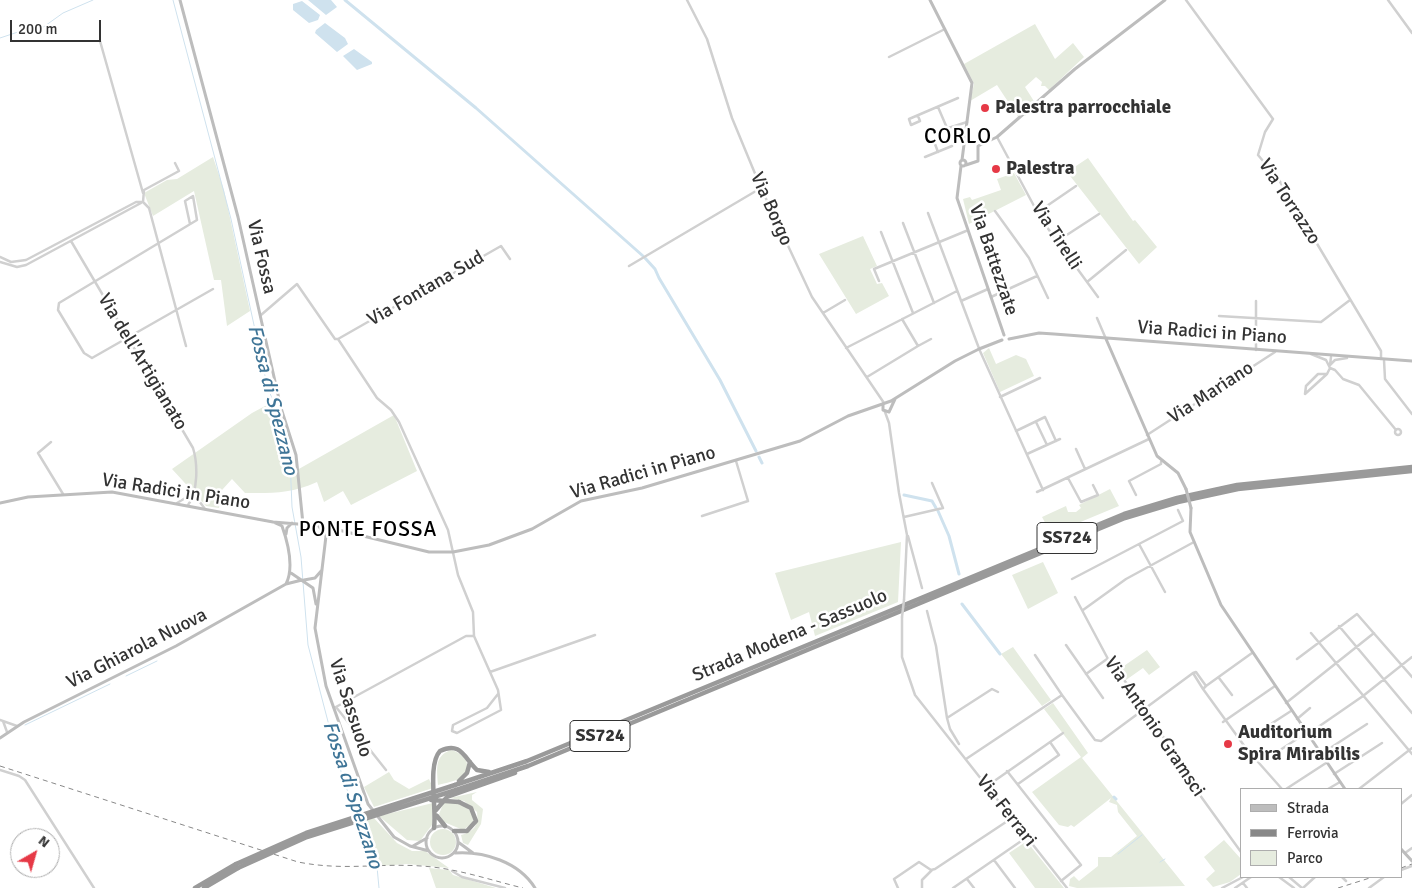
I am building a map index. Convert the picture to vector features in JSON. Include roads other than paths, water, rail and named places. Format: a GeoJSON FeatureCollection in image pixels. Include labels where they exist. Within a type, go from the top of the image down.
{"type":"FeatureCollection","features":[{"type":"Feature","properties":{"kind":"highway","name":"Strada Modena - Sassuolo"},"geometry":{"type":"LineString","coordinates":[[204,888],[237,866],[307,836],[422,801],[455,786],[554,750],[1124,514],[1177,498],[1237,485],[1412,467]]}},
{"type":"Feature","properties":{"kind":"highway","name":"Strada Modena - Sassuolo"},"geometry":{"type":"LineString","coordinates":[[195,888],[306,833],[440,790],[528,766],[1125,518],[1178,502],[1238,489],[1412,471]]}},
{"type":"Feature","properties":{"kind":"highway"},"geometry":{"type":"LineString","coordinates":[[434,828],[436,813],[433,766],[436,756],[445,749],[455,748],[464,753],[470,762],[483,772],[500,770]]}},
{"type":"Feature","properties":{"kind":"highway"},"geometry":{"type":"LineString","coordinates":[[455,786],[464,778],[470,762]]}},
{"type":"Feature","properties":{"kind":"highway"},"geometry":{"type":"LineString","coordinates":[[436,813],[442,800],[447,797],[494,782],[528,766]]}},
{"type":"Feature","properties":{"kind":"highway"},"geometry":{"type":"LineString","coordinates":[[422,801],[442,799],[459,802],[471,808],[476,821],[467,832],[454,831]]}},
{"type":"Feature","properties":{"kind":"highway"},"geometry":{"type":"LineString","coordinates":[[436,813],[445,826]]}},
{"type":"Feature","properties":{"kind":"street","name":"Via Fossa"},"geometry":{"type":"LineString","coordinates":[[180,0],[238,217],[281,408],[296,455],[303,524]]}},
{"type":"Feature","properties":{"kind":"street","name":"Via Borgo"},"geometry":{"type":"LineString","coordinates":[[687,0],[707,39],[732,118],[761,188],[812,296],[884,403]]}},
{"type":"Feature","properties":{"kind":"street"},"geometry":{"type":"LineString","coordinates":[[930,0],[972,83],[962,160],[965,162],[964,165],[978,160],[978,146],[998,137],[1074,69],[1165,0]]}},
{"type":"Feature","properties":{"kind":"street","name":"Via Torrazzo"},"geometry":{"type":"LineString","coordinates":[[1186,0],[1273,119],[1265,132],[1258,155],[1280,180],[1381,352],[1385,379],[1412,414]]}},
{"type":"Feature","properties":{"kind":"street"},"geometry":{"type":"LineString","coordinates":[[1388,0],[1412,33]]}},
{"type":"Feature","properties":{"kind":"street"},"geometry":{"type":"LineString","coordinates":[[889,57],[945,29]]}},
{"type":"Feature","properties":{"kind":"street"},"geometry":{"type":"LineString","coordinates":[[100,41],[143,194],[143,202],[149,208],[186,346]]}},
{"type":"Feature","properties":{"kind":"street"},"geometry":{"type":"LineString","coordinates":[[918,116],[958,98]]}},
{"type":"Feature","properties":{"kind":"street"},"geometry":{"type":"LineString","coordinates":[[938,107],[947,128]]}},
{"type":"Feature","properties":{"kind":"street"},"geometry":{"type":"LineString","coordinates":[[933,133],[967,122]]}},
{"type":"Feature","properties":{"kind":"street","name":"Via Tirelli"},"geometry":{"type":"LineString","coordinates":[[998,137],[1037,212],[1056,242],[1098,297]]}},
{"type":"Feature","properties":{"kind":"street"},"geometry":{"type":"LineString","coordinates":[[935,144],[938,152]]}},
{"type":"Feature","properties":{"kind":"street"},"geometry":{"type":"LineString","coordinates":[[925,157],[952,146]]}},
{"type":"Feature","properties":{"kind":"street"},"geometry":{"type":"LineString","coordinates":[[143,194],[144,190],[179,171],[175,163]]}},
{"type":"Feature","properties":{"kind":"street","name":"Via Battezzate"},"geometry":{"type":"LineString","coordinates":[[964,165],[957,198],[966,231],[1005,337]]}},
{"type":"Feature","properties":{"kind":"street"},"geometry":{"type":"LineString","coordinates":[[1037,212],[1076,186]]}},
{"type":"Feature","properties":{"kind":"street"},"geometry":{"type":"LineString","coordinates":[[629,266],[761,188]]}},
{"type":"Feature","properties":{"kind":"street"},"geometry":{"type":"LineString","coordinates":[[190,224],[185,201],[193,196],[198,217],[190,224],[94,282],[64,297],[57,307],[84,353],[92,358],[213,290]]}},
{"type":"Feature","properties":{"kind":"street"},"geometry":{"type":"LineString","coordinates":[[0,257],[11,262],[26,260],[136,202],[143,202]]}},
{"type":"Feature","properties":{"kind":"street"},"geometry":{"type":"LineString","coordinates":[[0,262],[17,267],[26,265],[143,202]]}},
{"type":"Feature","properties":{"kind":"street"},"geometry":{"type":"LineString","coordinates":[[995,211],[1029,258],[1048,298]]}},
{"type":"Feature","properties":{"kind":"street"},"geometry":{"type":"LineString","coordinates":[[928,213],[979,348],[1043,490]]}},
{"type":"Feature","properties":{"kind":"street"},"geometry":{"type":"LineString","coordinates":[[1056,242],[1099,214]]}},
{"type":"Feature","properties":{"kind":"street"},"geometry":{"type":"LineString","coordinates":[[903,223],[934,303]]}},
{"type":"Feature","properties":{"kind":"street"},"geometry":{"type":"LineString","coordinates":[[879,281],[874,269],[966,231]]}},
{"type":"Feature","properties":{"kind":"street"},"geometry":{"type":"LineString","coordinates":[[881,232],[912,313]]}},
{"type":"Feature","properties":{"kind":"street","name":"Via dell'Artigianato"},"geometry":{"type":"LineString","coordinates":[[71,242],[193,448],[196,467],[193,492],[188,505]]}},
{"type":"Feature","properties":{"kind":"street","name":"Via Fontana Sud"},"geometry":{"type":"LineString","coordinates":[[338,340],[501,246],[510,259]]}},
{"type":"Feature","properties":{"kind":"street"},"geometry":{"type":"LineString","coordinates":[[1087,282],[1126,250]]}},
{"type":"Feature","properties":{"kind":"street"},"geometry":{"type":"LineString","coordinates":[[991,297],[1038,276]]}},
{"type":"Feature","properties":{"kind":"street"},"geometry":{"type":"LineString","coordinates":[[261,315],[297,284],[377,398],[391,410],[399,422],[448,530],[458,575],[473,612],[474,636],[498,694],[500,711],[457,733],[452,731],[453,726],[487,708],[498,694]]}},
{"type":"Feature","properties":{"kind":"street"},"geometry":{"type":"LineString","coordinates":[[961,301],[988,289]]}},
{"type":"Feature","properties":{"kind":"street"},"geometry":{"type":"LineString","coordinates":[[846,348],[957,291]]}},
{"type":"Feature","properties":{"kind":"street"},"geometry":{"type":"LineString","coordinates":[[822,313],[845,300]]}},
{"type":"Feature","properties":{"kind":"street"},"geometry":{"type":"LineString","coordinates":[[1219,316],[1321,322],[1350,300]]}},
{"type":"Feature","properties":{"kind":"street"},"geometry":{"type":"LineString","coordinates":[[1256,301],[1256,350]]}},
{"type":"Feature","properties":{"kind":"street"},"geometry":{"type":"LineString","coordinates":[[1097,318],[1149,439],[1161,462],[1178,473],[1186,490],[1191,508],[1189,527],[1221,604],[1252,653],[1344,788]]}},
{"type":"Feature","properties":{"kind":"street"},"geometry":{"type":"LineString","coordinates":[[902,319],[918,346]]}},
{"type":"Feature","properties":{"kind":"street","name":"Via Radici in Piano"},"geometry":{"type":"LineString","coordinates":[[0,503],[28,497],[112,492],[273,522],[318,525],[429,552],[453,552],[489,545],[532,529],[581,501],[642,488],[800,440],[848,416],[895,398],[979,348],[1005,337],[1039,334],[1330,357],[1412,361]]}},
{"type":"Feature","properties":{"kind":"street"},"geometry":{"type":"LineString","coordinates":[[867,377],[931,339]]}},
{"type":"Feature","properties":{"kind":"street","name":"Via Mariano"},"geometry":{"type":"LineString","coordinates":[[1147,434],[1275,352]]}},
{"type":"Feature","properties":{"kind":"street"},"geometry":{"type":"LineString","coordinates":[[1311,354],[1326,360],[1343,379],[1359,385],[1396,430]]}},
{"type":"Feature","properties":{"kind":"street"},"geometry":{"type":"LineString","coordinates":[[1330,357],[1330,366]]}},
{"type":"Feature","properties":{"kind":"street"},"geometry":{"type":"LineString","coordinates":[[1327,374],[1318,374],[1306,386],[1305,394],[1327,374],[1335,360],[1347,358]]}},
{"type":"Feature","properties":{"kind":"street"},"geometry":{"type":"LineString","coordinates":[[1000,397],[1040,378]]}},
{"type":"Feature","properties":{"kind":"street"},"geometry":{"type":"LineString","coordinates":[[892,409],[895,398]]}},
{"type":"Feature","properties":{"kind":"street"},"geometry":{"type":"LineString","coordinates":[[884,411],[884,403],[891,404],[892,409]]}},
{"type":"Feature","properties":{"kind":"street","name":"Via Radici in Piano"},"geometry":{"type":"LineString","coordinates":[[872,408],[884,411],[892,409]]}},
{"type":"Feature","properties":{"kind":"street"},"geometry":{"type":"LineString","coordinates":[[1374,410],[1378,408]]}},
{"type":"Feature","properties":{"kind":"street","name":"Via Ferrari"},"geometry":{"type":"LineString","coordinates":[[889,422],[892,409]]}},
{"type":"Feature","properties":{"kind":"street","name":"Via Ferrari"},"geometry":{"type":"LineString","coordinates":[[884,411],[889,422],[907,535],[922,588]]}},
{"type":"Feature","properties":{"kind":"street"},"geometry":{"type":"LineString","coordinates":[[1016,431],[1045,417],[1056,441]]}},
{"type":"Feature","properties":{"kind":"street"},"geometry":{"type":"LineString","coordinates":[[1036,422],[1047,445]]}},
{"type":"Feature","properties":{"kind":"street"},"geometry":{"type":"LineString","coordinates":[[1027,454],[1060,439]]}},
{"type":"Feature","properties":{"kind":"street"},"geometry":{"type":"LineString","coordinates":[[1037,492],[1149,439]]}},
{"type":"Feature","properties":{"kind":"street"},"geometry":{"type":"LineString","coordinates":[[50,442],[38,453],[63,494]]}},
{"type":"Feature","properties":{"kind":"street"},"geometry":{"type":"LineString","coordinates":[[1076,449],[1085,469]]}},
{"type":"Feature","properties":{"kind":"street"},"geometry":{"type":"LineString","coordinates":[[702,516],[748,501],[736,461]]}},
{"type":"Feature","properties":{"kind":"street"},"geometry":{"type":"LineString","coordinates":[[1136,495],[1129,481],[1161,464],[1161,462]]}},
{"type":"Feature","properties":{"kind":"street"},"geometry":{"type":"LineString","coordinates":[[1068,478],[1081,502],[1098,495],[1093,485]]}},
{"type":"Feature","properties":{"kind":"street"},"geometry":{"type":"LineString","coordinates":[[904,517],[943,508],[932,483]]}},
{"type":"Feature","properties":{"kind":"street","name":"Via dell'Artigianato"},"geometry":{"type":"LineString","coordinates":[[176,503],[187,497],[193,488]]}},
{"type":"Feature","properties":{"kind":"street"},"geometry":{"type":"LineString","coordinates":[[193,492],[205,509]]}},
{"type":"Feature","properties":{"kind":"street"},"geometry":{"type":"LineString","coordinates":[[187,497],[188,505]]}},
{"type":"Feature","properties":{"kind":"street"},"geometry":{"type":"LineString","coordinates":[[1072,579],[1183,522],[1178,510]]}},
{"type":"Feature","properties":{"kind":"street"},"geometry":{"type":"LineString","coordinates":[[273,522],[282,526],[291,572],[296,580],[305,581],[316,578],[322,570],[326,536],[330,531],[341,531]]}},
{"type":"Feature","properties":{"kind":"street"},"geometry":{"type":"LineString","coordinates":[[285,536],[286,528],[291,523]]}},
{"type":"Feature","properties":{"kind":"street"},"geometry":{"type":"LineString","coordinates":[[318,525],[326,536]]}},
{"type":"Feature","properties":{"kind":"street","name":"Via Ferrari"},"geometry":{"type":"LineString","coordinates":[[907,535],[900,646],[908,682],[923,707],[1067,888]]}},
{"type":"Feature","properties":{"kind":"street"},"geometry":{"type":"LineString","coordinates":[[1082,610],[1126,579],[1194,542]]}},
{"type":"Feature","properties":{"kind":"street"},"geometry":{"type":"LineString","coordinates":[[1139,544],[1165,592]]}},
{"type":"Feature","properties":{"kind":"street","name":"Via Sassuolo"},"geometry":{"type":"LineString","coordinates":[[322,570],[316,607],[316,644],[368,804],[386,828],[410,846],[429,851],[440,858],[448,857],[454,853]]}},
{"type":"Feature","properties":{"kind":"street"},"geometry":{"type":"LineString","coordinates":[[286,584],[291,572]]}},
{"type":"Feature","properties":{"kind":"street","name":"Via Ghiarola Nuova"},"geometry":{"type":"LineString","coordinates":[[0,738],[17,726],[176,646],[296,580]]}},
{"type":"Feature","properties":{"kind":"street"},"geometry":{"type":"LineString","coordinates":[[305,581],[314,590],[316,607]]}},
{"type":"Feature","properties":{"kind":"street","name":"Via Antonio Gramsci"},"geometry":{"type":"LineString","coordinates":[[1075,597],[1108,659],[1146,709],[1189,780],[1240,851]]}},
{"type":"Feature","properties":{"kind":"street"},"geometry":{"type":"LineString","coordinates":[[928,611],[936,646],[947,718],[950,729],[959,744]]}},
{"type":"Feature","properties":{"kind":"street"},"geometry":{"type":"LineString","coordinates":[[1297,659],[1357,614],[1412,677]]}},
{"type":"Feature","properties":{"kind":"street"},"geometry":{"type":"LineString","coordinates":[[1339,626],[1412,713]]}},
{"type":"Feature","properties":{"kind":"street"},"geometry":{"type":"LineString","coordinates":[[1311,633],[1410,749],[1412,754]]}},
{"type":"Feature","properties":{"kind":"street"},"geometry":{"type":"LineString","coordinates":[[1286,703],[1374,633]]}},
{"type":"Feature","properties":{"kind":"street"},"geometry":{"type":"LineString","coordinates":[[490,672],[595,635]]}},
{"type":"Feature","properties":{"kind":"street"},"geometry":{"type":"LineString","coordinates":[[386,770],[335,707],[466,636],[474,636]]}},
{"type":"Feature","properties":{"kind":"street"},"geometry":{"type":"LineString","coordinates":[[1066,645],[1103,698]]}},
{"type":"Feature","properties":{"kind":"street"},"geometry":{"type":"LineString","coordinates":[[1204,688],[1252,653]]}},
{"type":"Feature","properties":{"kind":"street"},"geometry":{"type":"LineString","coordinates":[[1035,655],[1062,695],[1098,742],[1146,709],[1192,673],[1196,672],[1224,721],[1248,753],[1283,788]]}},
{"type":"Feature","properties":{"kind":"street"},"geometry":{"type":"LineString","coordinates":[[1271,756],[1363,696],[1412,657]]}},
{"type":"Feature","properties":{"kind":"street"},"geometry":{"type":"LineString","coordinates":[[1086,674],[1108,659]]}},
{"type":"Feature","properties":{"kind":"street"},"geometry":{"type":"LineString","coordinates":[[1219,678],[1232,695]]}},
{"type":"Feature","properties":{"kind":"street"},"geometry":{"type":"LineString","coordinates":[[1224,721],[1275,686]]}},
{"type":"Feature","properties":{"kind":"street"},"geometry":{"type":"LineString","coordinates":[[947,718],[992,688],[998,692]]}},
{"type":"Feature","properties":{"kind":"street"},"geometry":{"type":"LineString","coordinates":[[966,759],[1062,695]]}},
{"type":"Feature","properties":{"kind":"street"},"geometry":{"type":"LineString","coordinates":[[1297,719],[1310,708]]}},
{"type":"Feature","properties":{"kind":"street"},"geometry":{"type":"LineString","coordinates":[[1257,733],[1291,711]]}},
{"type":"Feature","properties":{"kind":"street"},"geometry":{"type":"LineString","coordinates":[[2,720],[17,726]]}},
{"type":"Feature","properties":{"kind":"street"},"geometry":{"type":"LineString","coordinates":[[2,720],[7,732]]}},
{"type":"Feature","properties":{"kind":"street"},"geometry":{"type":"LineString","coordinates":[[1321,754],[1367,724]]}},
{"type":"Feature","properties":{"kind":"street"},"geometry":{"type":"LineString","coordinates":[[945,734],[950,729]]}},
{"type":"Feature","properties":{"kind":"street"},"geometry":{"type":"LineString","coordinates":[[990,784],[1063,733]]}},
{"type":"Feature","properties":{"kind":"street"},"geometry":{"type":"LineString","coordinates":[[1018,784],[1058,756],[1050,742]]}},
{"type":"Feature","properties":{"kind":"street"},"geometry":{"type":"LineString","coordinates":[[1334,774],[1382,743]]}},
{"type":"Feature","properties":{"kind":"street"},"geometry":{"type":"LineString","coordinates":[[1360,788],[1410,749]]}},
{"type":"Feature","properties":{"kind":"street"},"geometry":{"type":"LineString","coordinates":[[1286,788],[1326,763]]}},
{"type":"Feature","properties":{"kind":"street"},"geometry":{"type":"LineString","coordinates":[[0,770],[15,774],[26,780],[94,888]]}},
{"type":"Feature","properties":{"kind":"street"},"geometry":{"type":"LineString","coordinates":[[1007,771],[1081,866],[1062,881]]}},
{"type":"Feature","properties":{"kind":"street"},"geometry":{"type":"LineString","coordinates":[[979,777],[990,784],[994,796]]}},
{"type":"Feature","properties":{"kind":"street"},"geometry":{"type":"LineString","coordinates":[[1330,788],[1340,782]]}},
{"type":"Feature","properties":{"kind":"street"},"geometry":{"type":"LineString","coordinates":[[1402,803],[1412,795]]}},
{"type":"Feature","properties":{"kind":"street"},"geometry":{"type":"LineString","coordinates":[[922,888],[922,880],[932,870],[1012,818]]}},
{"type":"Feature","properties":{"kind":"street"},"geometry":{"type":"LineString","coordinates":[[410,846],[420,844],[434,828],[445,826],[454,831],[458,842],[465,850],[513,866],[529,879],[536,888]]}},
{"type":"Feature","properties":{"kind":"street"},"geometry":{"type":"LineString","coordinates":[[953,888],[1026,837]]}},
{"type":"Feature","properties":{"kind":"street"},"geometry":{"type":"LineString","coordinates":[[427,838],[429,851]]}},
{"type":"Feature","properties":{"kind":"street"},"geometry":{"type":"LineString","coordinates":[[458,842],[454,853],[476,855]]}},
{"type":"Feature","properties":{"kind":"street"},"geometry":{"type":"LineString","coordinates":[[1405,853],[1412,848]]}},
{"type":"Feature","properties":{"kind":"street"},"geometry":{"type":"LineString","coordinates":[[1402,850],[1412,861]]}},
{"type":"Feature","properties":{"kind":"street"},"geometry":{"type":"LineString","coordinates":[[994,860],[1015,888]]}},
{"type":"Feature","properties":{"kind":"street"},"geometry":{"type":"LineString","coordinates":[[898,888],[894,879],[919,862],[932,870]]}},
{"type":"Feature","properties":{"kind":"street"},"geometry":{"type":"LineString","coordinates":[[452,871],[462,877],[505,888]]}},
{"type":"Feature","properties":{"kind":"street"},"geometry":{"type":"LineString","coordinates":[[1222,888],[1241,878]]}},
{"type":"Feature","properties":{"kind":"street"},"geometry":{"type":"LineString","coordinates":[[1235,888],[1250,878]]}},
{"type":"Feature","properties":{"kind":"street"},"geometry":{"type":"LineString","coordinates":[[1280,878],[1294,888]]}},
{"type":"Feature","properties":{"kind":"street"},"geometry":{"type":"LineString","coordinates":[[1290,878],[1303,888],[1314,878]]}},
{"type":"Feature","properties":{"kind":"street"},"geometry":{"type":"LineString","coordinates":[[1343,878],[1346,881]]}},
{"type":"Feature","properties":{"kind":"street"},"geometry":{"type":"LineString","coordinates":[[1368,888],[1383,878]]}},
{"type":"Feature","properties":{"kind":"street"},"geometry":{"type":"LineString","coordinates":[[967,879],[974,888]]}},
{"type":"Feature","properties":{"kind":"street"},"geometry":{"type":"LineString","coordinates":[[1243,883],[1247,888]]}},
{"type":"Feature","properties":{"kind":"water"},"geometry":{"type":"Polygon","coordinates":[[[308,0],[331,0],[337,7],[326,15],[308,0]]]}},
{"type":"Feature","properties":{"kind":"water"},"geometry":{"type":"Polygon","coordinates":[[[302,1],[320,15],[318,20],[309,23],[293,10],[293,4],[302,1]]]}},
{"type":"Feature","properties":{"kind":"water"},"geometry":{"type":"Polygon","coordinates":[[[325,23],[345,38],[348,44],[337,52],[315,33],[325,23]]]}},
{"type":"Feature","properties":{"kind":"water"},"geometry":{"type":"Polygon","coordinates":[[[354,49],[372,62],[372,64],[357,70],[343,56],[354,49]]]}},
{"type":"Feature","properties":{"kind":"waterway"},"geometry":{"type":"LineString","coordinates":[[0,38],[21,31],[42,28],[63,13],[93,0]]}},
{"type":"Feature","properties":{"kind":"waterway","name":"Fossa di Spezzano"},"geometry":{"type":"LineString","coordinates":[[173,0],[231,219],[267,385],[277,412],[290,459],[292,507],[301,557],[308,645],[344,783],[358,814]]}},
{"type":"Feature","properties":{"kind":"waterway"},"geometry":{"type":"LineString","coordinates":[[345,0],[476,108],[643,256]]}},
{"type":"Feature","properties":{"kind":"waterway"},"geometry":{"type":"LineString","coordinates":[[645,258],[655,269],[720,380],[756,451]]}},
{"type":"Feature","properties":{"kind":"waterway"},"geometry":{"type":"LineString","coordinates":[[759,457],[762,463]]}},
{"type":"Feature","properties":{"kind":"waterway"},"geometry":{"type":"LineString","coordinates":[[904,495],[932,501],[936,508]]}},
{"type":"Feature","properties":{"kind":"waterway"},"geometry":{"type":"LineString","coordinates":[[938,511],[949,536],[959,574]]}},
{"type":"Feature","properties":{"kind":"waterway"},"geometry":{"type":"LineString","coordinates":[[962,604],[1000,654]]}},
{"type":"Feature","properties":{"kind":"waterway"},"geometry":{"type":"LineString","coordinates":[[126,676],[157,661]]}},
{"type":"Feature","properties":{"kind":"waterway"},"geometry":{"type":"LineString","coordinates":[[25,725],[110,684]]}},
{"type":"Feature","properties":{"kind":"waterway","name":"Fossa di Spezzano"},"geometry":{"type":"LineString","coordinates":[[361,822],[376,856],[379,888]]}},
{"type":"Feature","properties":{"kind":"waterway"},"geometry":{"type":"LineString","coordinates":[[1118,854],[1142,835]]}},
{"type":"Feature","properties":{"kind":"waterway"},"geometry":{"type":"LineString","coordinates":[[1160,862],[1165,859]]}},
{"type":"Feature","properties":{"kind":"railway"},"geometry":{"type":"LineString","coordinates":[[0,766],[298,862],[330,866],[405,865],[434,867],[523,888]]}},
{"type":"Feature","properties":{"kind":"railway"},"geometry":{"type":"LineString","coordinates":[[1402,868],[1412,864]]}},
{"type":"Feature","properties":{"kind":"railway"},"geometry":{"type":"LineString","coordinates":[[1338,888],[1370,878]]}},
{"type":"Feature","properties":{"kind":"place","name":"Palestra parrocchiale"},"geometry":{"type":"Point","coordinates":[985,108]}},
{"type":"Feature","properties":{"kind":"place","name":"Palestra"},"geometry":{"type":"Point","coordinates":[996,169]}},
{"type":"Feature","properties":{"kind":"place","name":"Auditorium Spira Mirabilis"},"geometry":{"type":"Point","coordinates":[1228,744]}},
{"type":"Feature","properties":{"kind":"district","name":"CORLO"},"geometry":{"type":"Point","coordinates":[958,137]}},
{"type":"Feature","properties":{"kind":"district","name":"PONTE FOSSA"},"geometry":{"type":"Point","coordinates":[368,530]}}]}
